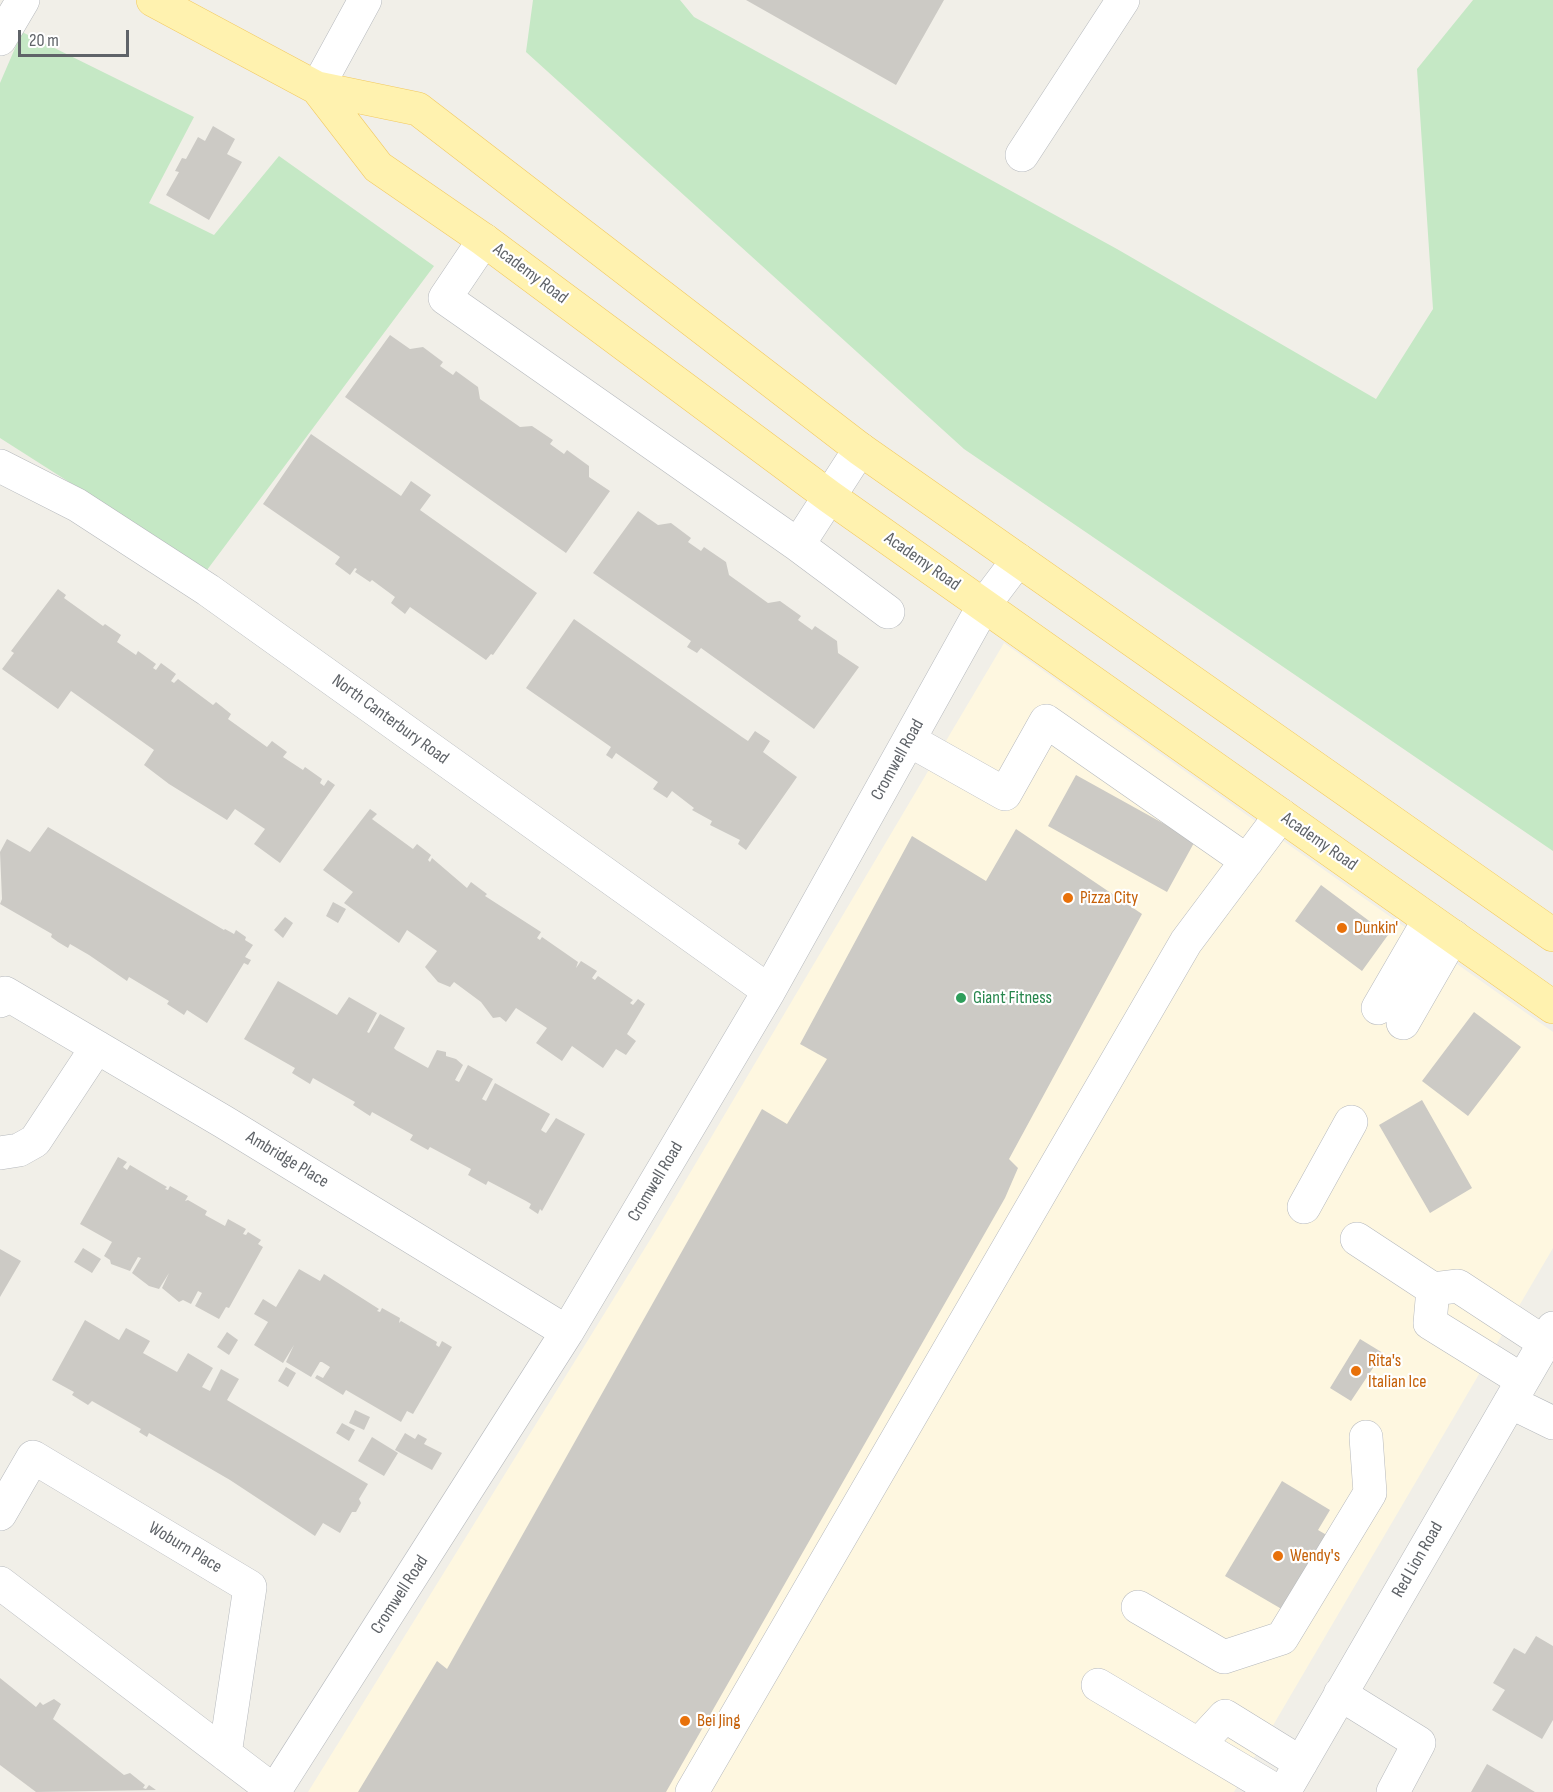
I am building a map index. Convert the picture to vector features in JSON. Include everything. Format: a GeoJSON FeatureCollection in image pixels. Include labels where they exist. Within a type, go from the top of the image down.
{"type":"FeatureCollection","features":[{"type":"Feature","properties":{"kind":"main road","name":"Academy Road"},"geometry":{"type":"LineString","coordinates":[[153,0],[317,88],[418,109],[860,449],[1553,935]]}},
{"type":"Feature","properties":{"kind":"main road","name":"Academy Road"},"geometry":{"type":"LineString","coordinates":[[317,88],[378,167],[484,240],[830,496],[1553,1007]]}},
{"type":"Feature","properties":{"kind":"street"},"geometry":{"type":"LineString","coordinates":[[0,39],[23,0]]}},
{"type":"Feature","properties":{"kind":"street"},"geometry":{"type":"LineString","coordinates":[[317,88],[365,0]]}},
{"type":"Feature","properties":{"kind":"street"},"geometry":{"type":"LineString","coordinates":[[1022,155],[1123,0]]}},
{"type":"Feature","properties":{"kind":"street"},"geometry":{"type":"LineString","coordinates":[[484,240],[445,297],[798,545],[888,612]]}},
{"type":"Feature","properties":{"kind":"street"},"geometry":{"type":"LineString","coordinates":[[798,545],[860,449]]}},
{"type":"Feature","properties":{"kind":"street","name":"North Canterbury Road"},"geometry":{"type":"LineString","coordinates":[[0,466],[77,505],[208,590],[769,992]]}},
{"type":"Feature","properties":{"kind":"street","name":"Cromwell Road"},"geometry":{"type":"LineString","coordinates":[[274,1792],[567,1332],[769,992],[984,605],[1018,560]]}},
{"type":"Feature","properties":{"kind":"street"},"geometry":{"type":"LineString","coordinates":[[909,740],[1005,794],[1046,721],[1247,861]]}},
{"type":"Feature","properties":{"kind":"street"},"geometry":{"type":"LineString","coordinates":[[693,1792],[1186,942],[1281,815]]}},
{"type":"Feature","properties":{"kind":"street"},"geometry":{"type":"LineString","coordinates":[[1391,1016],[1441,928]]}},
{"type":"Feature","properties":{"kind":"street","name":"Ambridge Place"},"geometry":{"type":"LineString","coordinates":[[2,997],[97,1047],[567,1332]]}},
{"type":"Feature","properties":{"kind":"street"},"geometry":{"type":"LineString","coordinates":[[0,1153],[19,1150],[35,1141],[97,1047]]}},
{"type":"Feature","properties":{"kind":"street"},"geometry":{"type":"LineString","coordinates":[[1304,1207],[1351,1122]]}},
{"type":"Feature","properties":{"kind":"street"},"geometry":{"type":"LineString","coordinates":[[1357,1239],[1433,1289],[1458,1286],[1549,1336]]}},
{"type":"Feature","properties":{"kind":"street"},"geometry":{"type":"LineString","coordinates":[[1433,1289],[1430,1323],[1553,1423]]}},
{"type":"Feature","properties":{"kind":"street","name":"Red Lion Road"},"geometry":{"type":"LineString","coordinates":[[1284,1792],[1549,1336]]}},
{"type":"Feature","properties":{"kind":"street"},"geometry":{"type":"LineString","coordinates":[[1138,1607],[1224,1657],[1282,1638],[1370,1493],[1366,1437]]}},
{"type":"Feature","properties":{"kind":"street","name":"Woburn Place"},"geometry":{"type":"LineString","coordinates":[[0,1514],[33,1457],[250,1587],[225,1754]]}},
{"type":"Feature","properties":{"kind":"street"},"geometry":{"type":"LineString","coordinates":[[0,1583],[274,1792]]}},
{"type":"Feature","properties":{"kind":"street"},"geometry":{"type":"LineString","coordinates":[[1098,1685],[1200,1743],[1278,1792]]}},
{"type":"Feature","properties":{"kind":"street"},"geometry":{"type":"LineString","coordinates":[[1340,1694],[1419,1743],[1394,1792]]}},
{"type":"Feature","properties":{"kind":"street"},"geometry":{"type":"LineString","coordinates":[[1200,1743],[1225,1716],[1301,1763]]}},
{"type":"Feature","properties":{"kind":"shaded area"},"geometry":{"type":"Polygon","coordinates":[[[1004,643],[1553,1032],[1553,1248],[1234,1792],[308,1792],[658,1227],[1004,643]]]}},
{"type":"Feature","properties":{"kind":"green space"},"geometry":{"type":"Polygon","coordinates":[[[533,0],[680,0],[694,17],[1117,249],[1376,399],[1433,309],[1417,69],[1473,0],[1553,0],[1553,851],[964,449],[526,52],[533,0]]]}},
{"type":"Feature","properties":{"kind":"green space"},"geometry":{"type":"Polygon","coordinates":[[[22,32],[194,117],[149,203],[214,235],[279,156],[434,266],[207,570],[0,438],[0,83],[22,32]]]}},
{"type":"Feature","properties":{"kind":"building"},"geometry":{"type":"Polygon","coordinates":[[[746,0],[944,0],[896,85],[746,0]]]}},
{"type":"Feature","properties":{"kind":"building"},"geometry":{"type":"Polygon","coordinates":[[[213,126],[235,139],[227,154],[242,162],[209,220],[166,195],[179,172],[175,171],[182,158],[186,159],[198,137],[205,141],[213,126]]]}},
{"type":"Feature","properties":{"kind":"building"},"geometry":{"type":"Polygon","coordinates":[[[390,335],[410,349],[423,347],[443,362],[440,366],[453,375],[456,371],[478,387],[480,399],[520,427],[532,426],[553,440],[550,444],[564,454],[567,450],[589,466],[589,477],[610,491],[566,553],[345,397],[390,335]]]}},
{"type":"Feature","properties":{"kind":"building"},"geometry":{"type":"Polygon","coordinates":[[[311,434],[401,496],[411,481],[431,495],[420,510],[537,593],[493,655],[491,654],[486,660],[410,607],[405,614],[391,603],[395,597],[372,580],[370,582],[355,572],[357,569],[355,568],[350,575],[335,564],[340,557],[263,504],[311,434]]]}},
{"type":"Feature","properties":{"kind":"building"},"geometry":{"type":"Polygon","coordinates":[[[638,511],[658,525],[671,523],[691,538],[688,542],[701,551],[704,547],[726,562],[729,575],[768,603],[780,601],[801,616],[798,620],[812,630],[815,626],[837,641],[838,653],[859,667],[814,729],[701,648],[697,653],[687,647],[691,641],[593,573],[638,511]]]}},
{"type":"Feature","properties":{"kind":"building"},"geometry":{"type":"Polygon","coordinates":[[[58,589],[66,595],[64,598],[103,626],[105,624],[121,635],[117,642],[136,655],[138,651],[156,664],[153,668],[156,670],[161,663],[176,674],[171,681],[174,683],[178,679],[213,705],[216,702],[231,714],[228,719],[267,747],[272,741],[287,752],[283,757],[303,770],[305,767],[322,779],[320,783],[324,786],[328,780],[335,785],[280,863],[254,844],[265,829],[235,809],[227,820],[169,784],[144,765],[154,750],[71,691],[58,709],[2,669],[14,653],[11,651],[58,589]]]}},
{"type":"Feature","properties":{"kind":"building"},"geometry":{"type":"Polygon","coordinates":[[[574,619],[748,741],[755,731],[770,741],[763,752],[797,777],[746,850],[738,844],[740,840],[710,825],[712,821],[692,810],[694,808],[672,791],[667,798],[653,789],[658,782],[616,753],[612,759],[606,755],[611,747],[526,688],[574,619]]]}},
{"type":"Feature","properties":{"kind":"building"},"geometry":{"type":"Polygon","coordinates":[[[1076,775],[1195,841],[1167,892],[1048,826],[1076,775]]]}},
{"type":"Feature","properties":{"kind":"building"},"geometry":{"type":"Polygon","coordinates":[[[370,809],[377,814],[372,819],[413,849],[417,844],[431,855],[428,860],[430,862],[432,858],[467,888],[471,882],[487,894],[485,896],[541,932],[537,938],[540,940],[542,937],[578,962],[576,968],[581,961],[597,971],[592,978],[595,980],[598,976],[633,1000],[630,1003],[633,1005],[638,999],[645,1004],[627,1034],[636,1041],[626,1055],[616,1049],[603,1068],[572,1046],[562,1061],[536,1043],[547,1028],[516,1008],[506,1022],[500,1017],[493,1018],[481,1002],[454,982],[450,987],[438,982],[425,967],[437,951],[407,930],[399,943],[344,903],[353,892],[323,870],[370,809]]]}},
{"type":"Feature","properties":{"kind":"building"},"geometry":{"type":"Polygon","coordinates":[[[48,827],[224,930],[234,934],[236,930],[253,945],[245,957],[251,960],[248,965],[244,963],[207,1023],[187,1010],[184,1015],[167,1004],[169,1001],[129,977],[127,981],[70,944],[68,948],[51,937],[52,934],[0,904],[2,899],[0,852],[7,839],[30,852],[48,827]]]}},
{"type":"Feature","properties":{"kind":"building"},"geometry":{"type":"Polygon","coordinates":[[[1016,829],[1142,914],[1009,1159],[1018,1168],[1005,1198],[666,1792],[358,1792],[437,1661],[447,1669],[762,1109],[787,1124],[827,1059],[800,1044],[912,836],[986,881],[1016,829]]]}},
{"type":"Feature","properties":{"kind":"building","name":"Dunkin'"},"geometry":{"type":"Polygon","coordinates":[[[1321,885],[1388,935],[1362,971],[1295,921],[1321,885]]]}},
{"type":"Feature","properties":{"kind":"building"},"geometry":{"type":"Polygon","coordinates":[[[333,902],[346,909],[338,923],[326,916],[333,902]]]}},
{"type":"Feature","properties":{"kind":"building"},"geometry":{"type":"Polygon","coordinates":[[[285,917],[293,923],[283,938],[274,930],[285,917]]]}},
{"type":"Feature","properties":{"kind":"building"},"geometry":{"type":"Polygon","coordinates":[[[278,981],[337,1015],[349,997],[377,1013],[367,1032],[369,1033],[380,1014],[405,1028],[394,1048],[396,1050],[428,1068],[437,1050],[446,1052],[446,1056],[456,1059],[463,1065],[455,1080],[459,1082],[468,1065],[493,1079],[482,1099],[486,1101],[495,1083],[550,1114],[541,1130],[544,1132],[546,1133],[556,1118],[585,1134],[542,1211],[540,1209],[538,1214],[529,1208],[531,1204],[526,1201],[488,1181],[486,1185],[468,1175],[471,1169],[430,1147],[428,1150],[410,1140],[413,1135],[372,1112],[370,1116],[353,1105],[355,1102],[313,1078],[310,1084],[292,1073],[295,1068],[244,1039],[278,981]]]}},
{"type":"Feature","properties":{"kind":"building"},"geometry":{"type":"Polygon","coordinates":[[[1474,1012],[1521,1047],[1468,1116],[1422,1081],[1474,1012]]]}},
{"type":"Feature","properties":{"kind":"building"},"geometry":{"type":"Polygon","coordinates":[[[1422,1100],[1472,1188],[1430,1213],[1379,1125],[1422,1100]]]}},
{"type":"Feature","properties":{"kind":"building"},"geometry":{"type":"Polygon","coordinates":[[[118,1157],[127,1162],[123,1167],[127,1170],[130,1165],[167,1187],[165,1189],[168,1190],[170,1186],[188,1196],[185,1201],[188,1200],[207,1211],[205,1215],[225,1226],[228,1219],[246,1229],[243,1234],[246,1235],[248,1232],[261,1240],[258,1244],[263,1247],[229,1308],[226,1307],[219,1319],[195,1306],[202,1293],[198,1291],[191,1304],[183,1300],[179,1302],[162,1288],[169,1273],[159,1289],[149,1286],[132,1273],[141,1258],[138,1257],[130,1271],[111,1264],[110,1260],[104,1256],[112,1242],[80,1224],[118,1157]]]}},
{"type":"Feature","properties":{"kind":"building"},"geometry":{"type":"Polygon","coordinates":[[[83,1248],[101,1259],[92,1273],[74,1262],[83,1248]]]}},
{"type":"Feature","properties":{"kind":"building"},"geometry":{"type":"Polygon","coordinates":[[[0,1249],[21,1261],[0,1297],[0,1249]]]}},
{"type":"Feature","properties":{"kind":"building"},"geometry":{"type":"Polygon","coordinates":[[[299,1269],[320,1281],[324,1274],[379,1309],[377,1311],[380,1312],[382,1308],[400,1318],[399,1323],[401,1321],[437,1342],[436,1345],[439,1347],[442,1341],[452,1347],[413,1414],[407,1411],[401,1422],[346,1390],[343,1395],[315,1378],[317,1375],[323,1378],[330,1367],[322,1362],[311,1377],[286,1362],[294,1345],[283,1363],[254,1345],[268,1322],[254,1314],[263,1299],[276,1307],[299,1269]]]}},
{"type":"Feature","properties":{"kind":"building"},"geometry":{"type":"Polygon","coordinates":[[[85,1320],[119,1340],[126,1328],[150,1341],[143,1353],[177,1372],[188,1353],[213,1368],[202,1387],[210,1391],[221,1369],[239,1379],[227,1400],[368,1484],[359,1499],[361,1503],[356,1512],[352,1512],[340,1533],[323,1523],[315,1536],[230,1480],[149,1433],[147,1437],[139,1432],[141,1429],[92,1401],[88,1405],[72,1395],[74,1392],[52,1380],[85,1320]]]}},
{"type":"Feature","properties":{"kind":"building"},"geometry":{"type":"Polygon","coordinates":[[[227,1332],[238,1340],[229,1355],[217,1347],[227,1332]]]}},
{"type":"Feature","properties":{"kind":"building","name":"Rita's Italian Ice"},"geometry":{"type":"Polygon","coordinates":[[[1360,1339],[1383,1353],[1351,1401],[1330,1388],[1360,1339]]]}},
{"type":"Feature","properties":{"kind":"building"},"geometry":{"type":"Polygon","coordinates":[[[286,1367],[296,1373],[288,1387],[278,1381],[286,1367]]]}},
{"type":"Feature","properties":{"kind":"building"},"geometry":{"type":"Polygon","coordinates":[[[355,1410],[370,1417],[364,1430],[349,1423],[355,1410]]]}},
{"type":"Feature","properties":{"kind":"building"},"geometry":{"type":"Polygon","coordinates":[[[342,1423],[355,1430],[349,1441],[336,1433],[342,1423]]]}},
{"type":"Feature","properties":{"kind":"building"},"geometry":{"type":"Polygon","coordinates":[[[405,1433],[415,1439],[418,1434],[427,1439],[424,1444],[442,1453],[432,1470],[395,1450],[405,1433]]]}},
{"type":"Feature","properties":{"kind":"building"},"geometry":{"type":"Polygon","coordinates":[[[372,1437],[398,1453],[384,1476],[358,1461],[372,1437]]]}},
{"type":"Feature","properties":{"kind":"building","name":"Wendy's"},"geometry":{"type":"Polygon","coordinates":[[[1282,1481],[1330,1510],[1318,1530],[1330,1537],[1285,1611],[1225,1576],[1282,1481]]]}},
{"type":"Feature","properties":{"kind":"building"},"geometry":{"type":"Polygon","coordinates":[[[1536,1636],[1553,1646],[1553,1720],[1542,1739],[1492,1710],[1505,1690],[1493,1683],[1514,1648],[1525,1654],[1536,1636]]]}},
{"type":"Feature","properties":{"kind":"building"},"geometry":{"type":"Polygon","coordinates":[[[0,1678],[36,1707],[40,1702],[43,1705],[54,1699],[61,1704],[53,1719],[124,1775],[130,1773],[145,1785],[143,1788],[146,1789],[149,1785],[156,1790],[36,1792],[0,1765],[0,1678]]]}},
{"type":"Feature","properties":{"kind":"building"},"geometry":{"type":"Polygon","coordinates":[[[1487,1764],[1535,1792],[1471,1792],[1487,1764]]]}},
{"type":"Feature","properties":{"kind":"place","name":"Pizza City"},"geometry":{"type":"Point","coordinates":[1068,898]}},
{"type":"Feature","properties":{"kind":"place","name":"Dunkin'"},"geometry":{"type":"Point","coordinates":[1342,928]}},
{"type":"Feature","properties":{"kind":"place","name":"Giant Fitness"},"geometry":{"type":"Point","coordinates":[961,998]}},
{"type":"Feature","properties":{"kind":"place","name":"Rita's Italian Ice"},"geometry":{"type":"Point","coordinates":[1356,1371]}},
{"type":"Feature","properties":{"kind":"place","name":"Wendy's"},"geometry":{"type":"Point","coordinates":[1278,1556]}},
{"type":"Feature","properties":{"kind":"place","name":"Bei Jing"},"geometry":{"type":"Point","coordinates":[685,1721]}}]}
